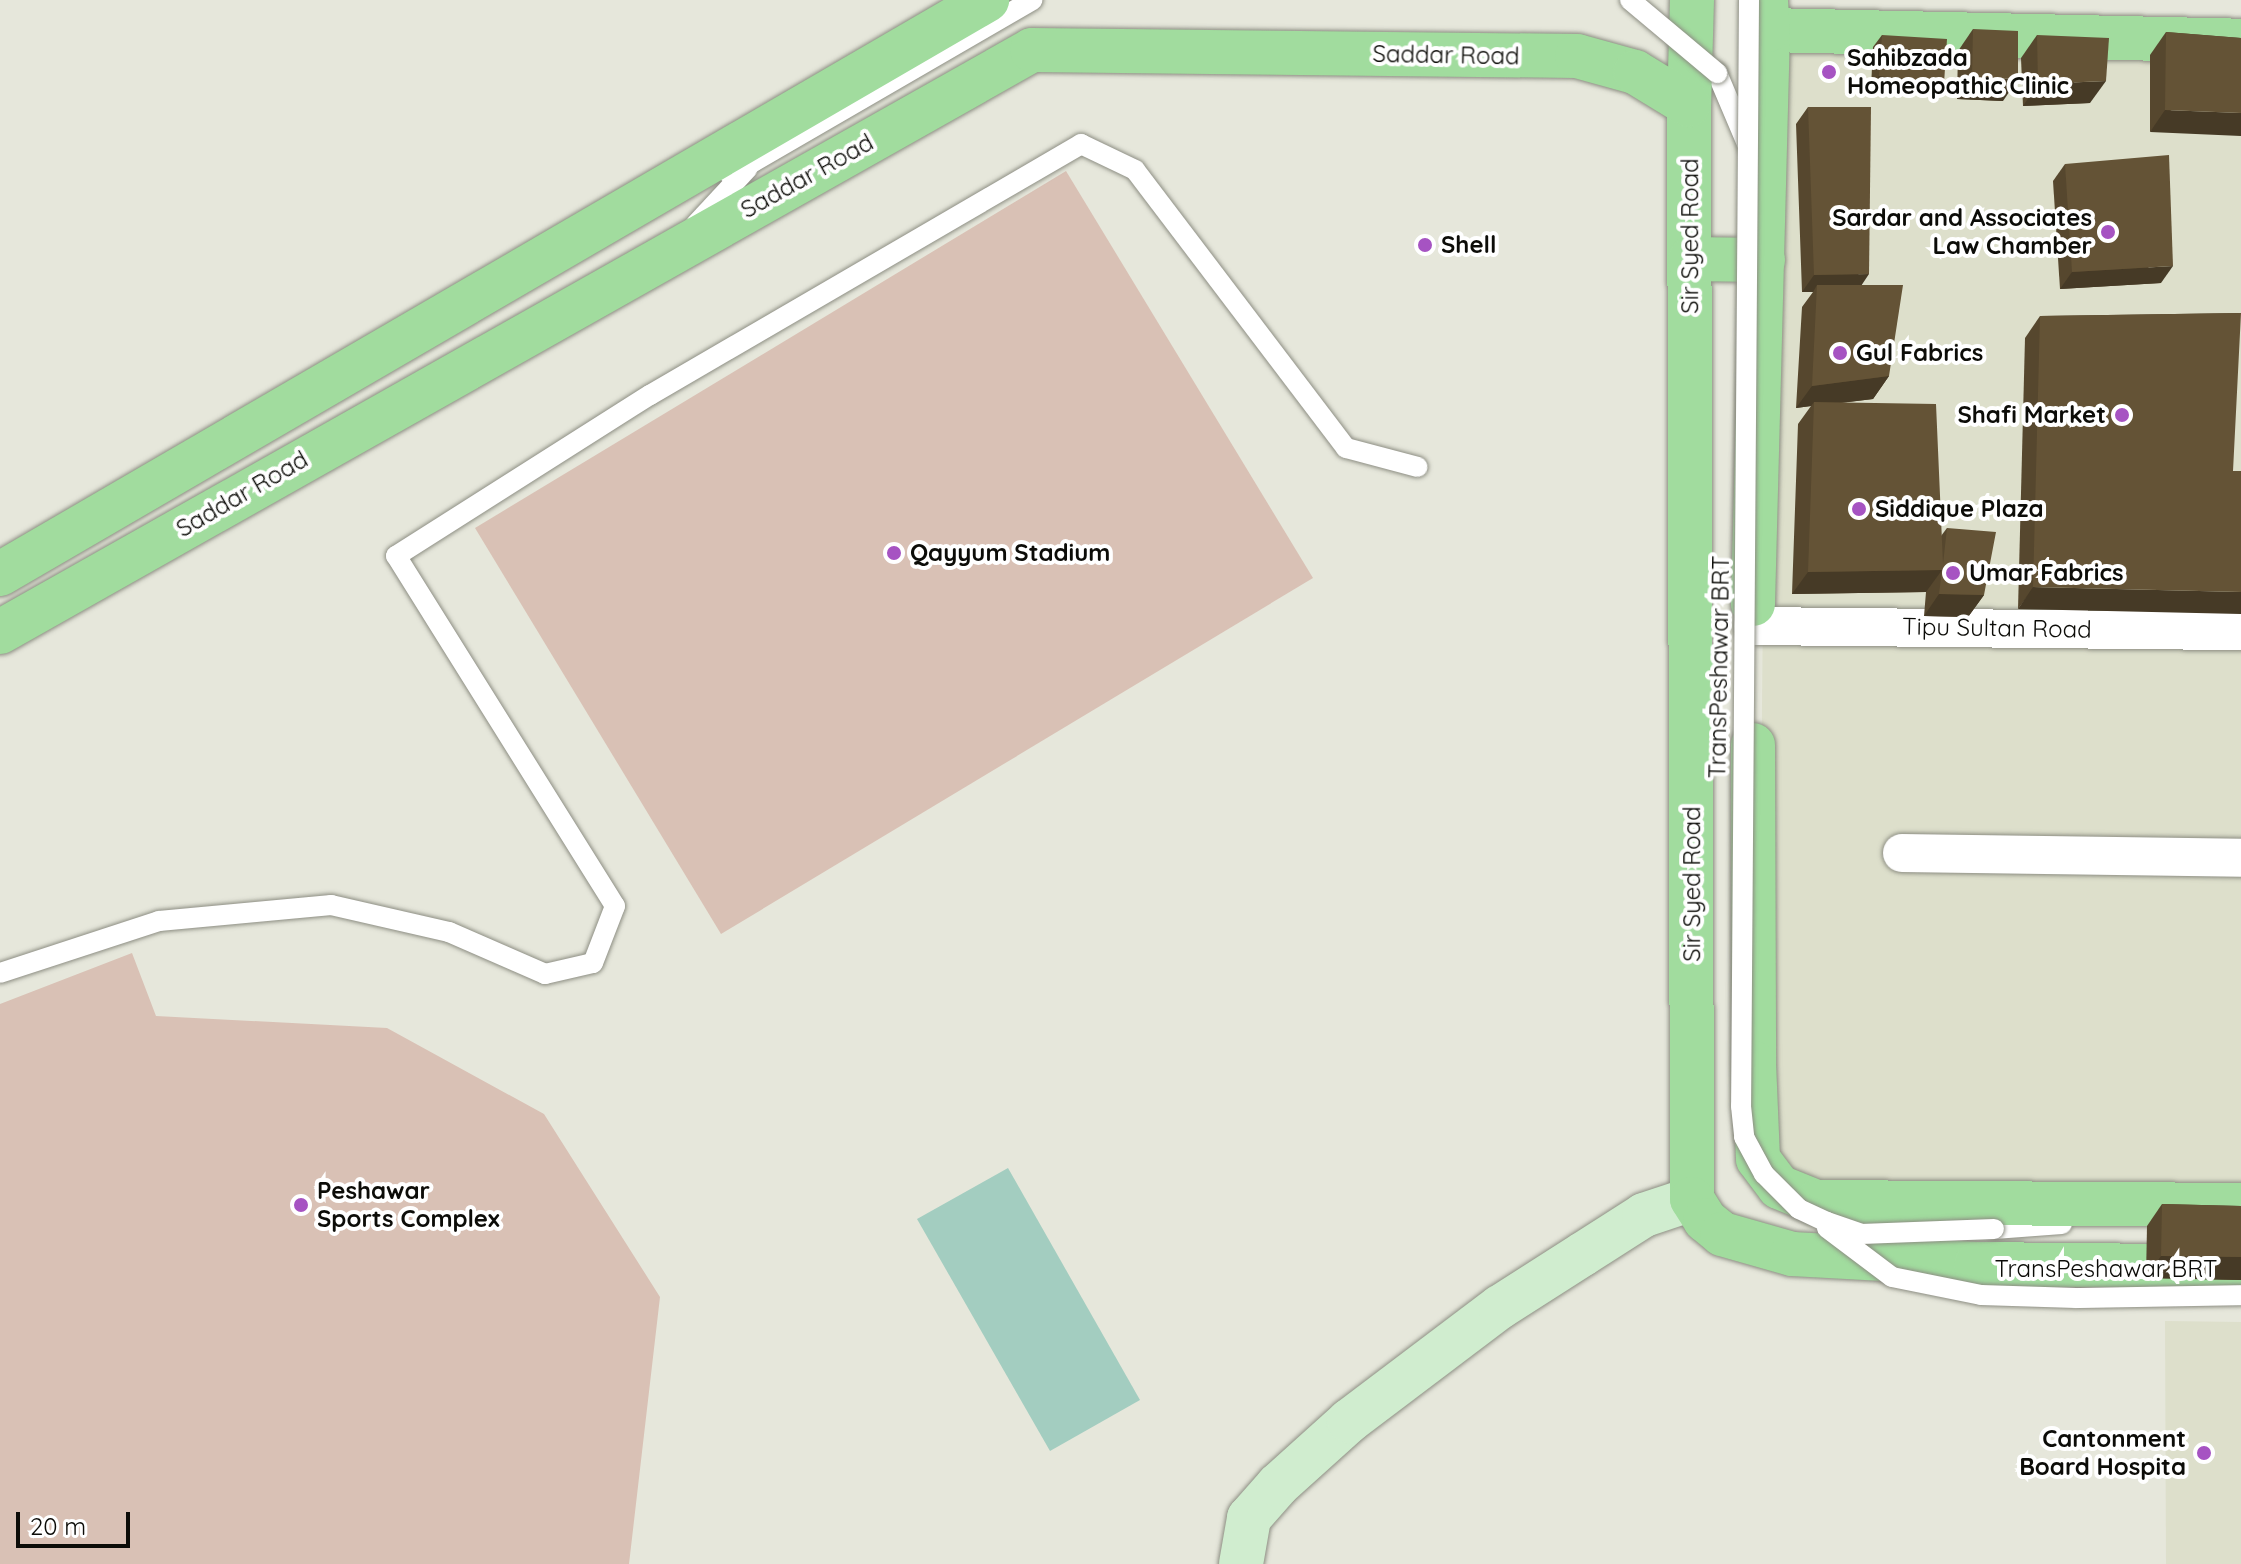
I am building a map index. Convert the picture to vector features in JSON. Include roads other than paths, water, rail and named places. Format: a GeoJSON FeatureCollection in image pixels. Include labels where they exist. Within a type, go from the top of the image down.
{"type":"FeatureCollection","features":[{"type":"Feature","properties":{"kind":"main road"},"geometry":{"type":"LineString","coordinates":[[0,574],[987,0]]}},
{"type":"Feature","properties":{"kind":"main road","name":"Sir Syed Road"},"geometry":{"type":"LineString","coordinates":[[1692,0],[1689,105],[1692,1199]]}},
{"type":"Feature","properties":{"kind":"main road"},"geometry":{"type":"LineString","coordinates":[[2241,41],[1761,10],[1763,260],[1753,626],[1754,1063],[1758,1159],[1779,1187],[1816,1202],[2241,1205]]}},
{"type":"Feature","properties":{"kind":"main road","name":"Saddar Road"},"geometry":{"type":"LineString","coordinates":[[0,632],[671,250],[1032,50],[1577,56],[1635,72],[1689,105]]}},
{"type":"Feature","properties":{"kind":"main road"},"geometry":{"type":"LineString","coordinates":[[1690,259],[1763,260]]}},
{"type":"Feature","properties":{"kind":"main road"},"geometry":{"type":"LineString","coordinates":[[1692,1199],[1705,1220],[1722,1234],[1792,1254],[1976,1264],[2241,1267]]}},
{"type":"Feature","properties":{"kind":"street","name":"Tipu Sultan Road"},"geometry":{"type":"LineString","coordinates":[[1753,626],[2241,631]]}},
{"type":"Feature","properties":{"kind":"street"},"geometry":{"type":"LineString","coordinates":[[1902,853],[2241,858]]}},
{"type":"Feature","properties":{"kind":"street"},"geometry":{"type":"LineString","coordinates":[[1241,1564],[1249,1518],[1278,1485],[1349,1421],[1500,1307],[1644,1215],[1692,1199]]}},
{"type":"Feature","properties":{"kind":"lane"},"geometry":{"type":"LineString","coordinates":[[633,208],[753,162],[1033,0]]}},
{"type":"Feature","properties":{"kind":"lane","name":"TransPeshawar BRT"},"geometry":{"type":"LineString","coordinates":[[1630,0],[1717,73],[1750,150]]}},
{"type":"Feature","properties":{"kind":"lane","name":"TransPeshawar BRT"},"geometry":{"type":"LineString","coordinates":[[1761,10],[1750,150],[1741,1106],[1744,1137],[1764,1174],[1804,1211],[1892,1277],[1966,1292],[2076,1298],[2241,1295]]}},
{"type":"Feature","properties":{"kind":"lane"},"geometry":{"type":"LineString","coordinates":[[0,973],[159,921],[331,905],[449,932],[545,974],[593,963],[615,906],[396,556],[650,395],[1081,144],[1135,170],[1346,448],[1418,467]]}},
{"type":"Feature","properties":{"kind":"lane"},"geometry":{"type":"LineString","coordinates":[[671,250],[753,162]]}},
{"type":"Feature","properties":{"kind":"lane","name":"TransPeshawar BRT"},"geometry":{"type":"LineString","coordinates":[[1804,1211],[1861,1234],[1994,1229],[2100,1220],[2241,1222]]}},
{"type":"Feature","properties":{"kind":"water"},"geometry":{"type":"Polygon","coordinates":[[[1008,1168],[1140,1400],[1050,1451],[917,1219],[1008,1168]]]}},
{"type":"Feature","properties":{"kind":"place","name":"Sahibzada Homeopathic Clinic"},"geometry":{"type":"Point","coordinates":[1829,72]}},
{"type":"Feature","properties":{"kind":"place","name":"Sardar and Associates Law Chamber"},"geometry":{"type":"Point","coordinates":[2108,232]}},
{"type":"Feature","properties":{"kind":"place","name":"Shell"},"geometry":{"type":"Point","coordinates":[1425,245]}},
{"type":"Feature","properties":{"kind":"place","name":"Gul Fabrics"},"geometry":{"type":"Point","coordinates":[1840,353]}},
{"type":"Feature","properties":{"kind":"place","name":"Shafi Market"},"geometry":{"type":"Point","coordinates":[2122,415]}},
{"type":"Feature","properties":{"kind":"place","name":"Siddique Plaza"},"geometry":{"type":"Point","coordinates":[1859,509]}},
{"type":"Feature","properties":{"kind":"place","name":"Qayyum Stadium"},"geometry":{"type":"Point","coordinates":[894,553]}},
{"type":"Feature","properties":{"kind":"place","name":"Umar Fabrics"},"geometry":{"type":"Point","coordinates":[1953,573]}},
{"type":"Feature","properties":{"kind":"place","name":"Peshawar Sports Complex"},"geometry":{"type":"Point","coordinates":[301,1205]}},
{"type":"Feature","properties":{"kind":"place","name":"Cantonment Board Hospita"},"geometry":{"type":"Point","coordinates":[2204,1453]}}]}
